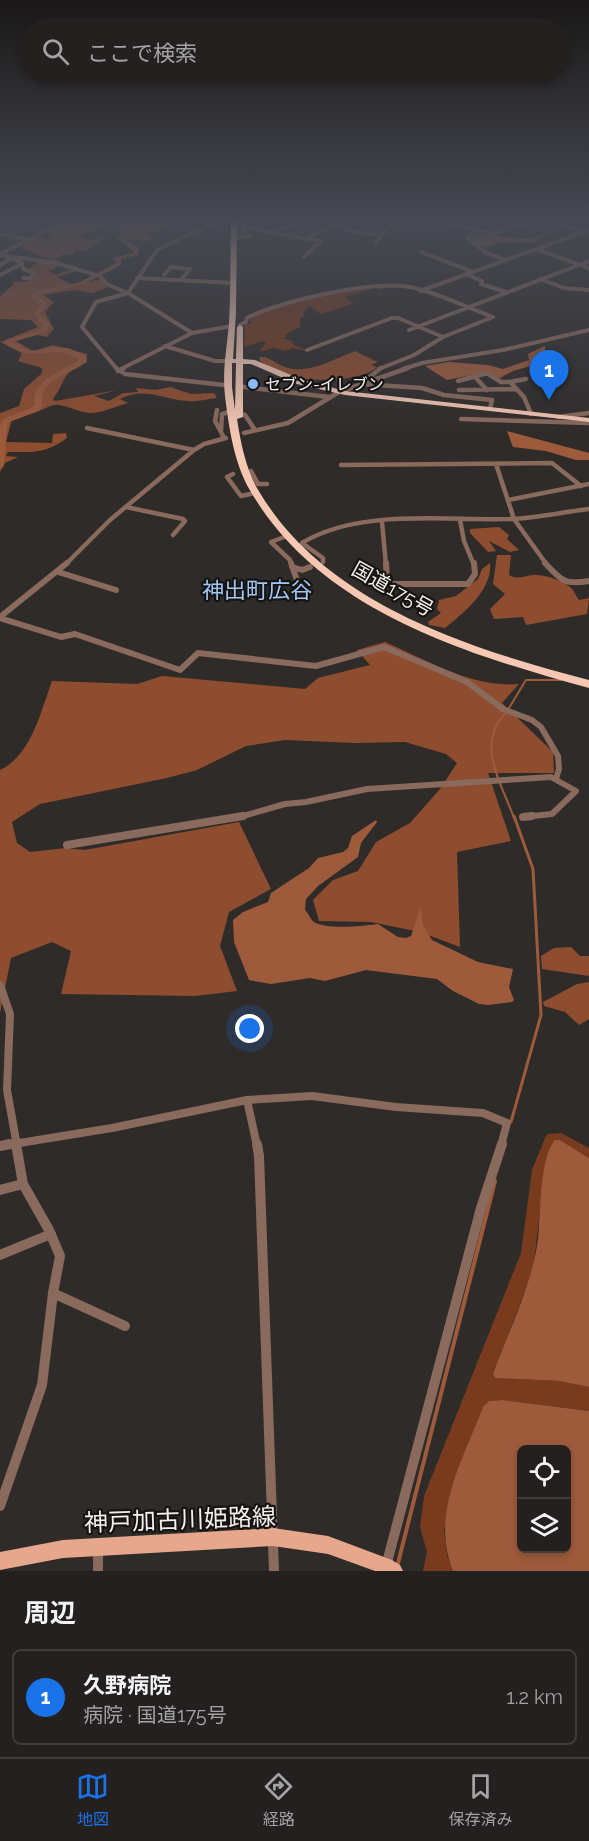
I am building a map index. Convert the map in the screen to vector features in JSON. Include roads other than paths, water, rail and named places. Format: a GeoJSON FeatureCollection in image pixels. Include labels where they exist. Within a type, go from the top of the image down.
{"type":"FeatureCollection","features":[{"type":"Feature","properties":{"kind":"highway","name":"国道175号"},"geometry":{"type":"LineString","coordinates":[[234,291],[239,322],[230,361],[229,394],[236,412]]}},
{"type":"Feature","properties":{"kind":"highway","name":"国道175号"},"geometry":{"type":"LineString","coordinates":[[238,291],[240,361],[236,412],[240,448],[244,467],[255,493],[288,536],[348,586],[435,633],[517,664],[589,684]]}},
{"type":"Feature","properties":{"kind":"highway"},"geometry":{"type":"LineString","coordinates":[[230,361],[252,362],[300,382],[339,392],[589,422]]}},
{"type":"Feature","properties":{"kind":"main road","name":"神戸加古川姫路線"},"geometry":{"type":"LineString","coordinates":[[0,1562],[63,1549],[273,1537],[328,1545],[390,1568]]}},
{"type":"Feature","properties":{"kind":"street"},"geometry":{"type":"LineString","coordinates":[[124,291],[192,333]]}},
{"type":"Feature","properties":{"kind":"street"},"geometry":{"type":"LineString","coordinates":[[118,371],[192,333],[239,322],[267,308],[343,291]]}},
{"type":"Feature","properties":{"kind":"street"},"geometry":{"type":"LineString","coordinates":[[361,383],[383,366],[414,355],[442,337],[493,317],[421,291]]}},
{"type":"Feature","properties":{"kind":"street"},"geometry":{"type":"LineString","coordinates":[[409,330],[506,292]]}},
{"type":"Feature","properties":{"kind":"street"},"geometry":{"type":"LineString","coordinates":[[128,293],[96,302],[82,327],[118,371],[125,374],[225,385]]}},
{"type":"Feature","properties":{"kind":"street"},"geometry":{"type":"LineString","coordinates":[[307,350],[392,318],[442,337]]}},
{"type":"Feature","properties":{"kind":"street"},"geometry":{"type":"LineString","coordinates":[[244,433],[288,423],[339,392],[422,363],[589,330]]}},
{"type":"Feature","properties":{"kind":"street"},"geometry":{"type":"LineString","coordinates":[[527,344],[532,340]]}},
{"type":"Feature","properties":{"kind":"street"},"geometry":{"type":"LineString","coordinates":[[165,346],[215,361],[230,361]]}},
{"type":"Feature","properties":{"kind":"street"},"geometry":{"type":"LineString","coordinates":[[474,390],[460,380],[487,373],[501,382]]}},
{"type":"Feature","properties":{"kind":"street"},"geometry":{"type":"LineString","coordinates":[[474,376],[486,388]]}},
{"type":"Feature","properties":{"kind":"street"},"geometry":{"type":"LineString","coordinates":[[486,388],[501,382],[526,379]]}},
{"type":"Feature","properties":{"kind":"street"},"geometry":{"type":"LineString","coordinates":[[510,382],[524,397],[531,414]]}},
{"type":"Feature","properties":{"kind":"street"},"geometry":{"type":"LineString","coordinates":[[361,383],[422,388],[436,393],[492,400],[490,409]]}},
{"type":"Feature","properties":{"kind":"street"},"geometry":{"type":"LineString","coordinates":[[244,387],[329,397]]}},
{"type":"Feature","properties":{"kind":"street"},"geometry":{"type":"LineString","coordinates":[[459,390],[517,389]]}},
{"type":"Feature","properties":{"kind":"street"},"geometry":{"type":"LineString","coordinates":[[430,402],[436,393]]}},
{"type":"Feature","properties":{"kind":"street"},"geometry":{"type":"LineString","coordinates":[[0,618],[58,572],[126,507],[194,450],[204,444],[225,438],[215,421],[217,410]]}},
{"type":"Feature","properties":{"kind":"street"},"geometry":{"type":"LineString","coordinates":[[221,432],[222,414],[236,412],[245,415],[255,430]]}},
{"type":"Feature","properties":{"kind":"street"},"geometry":{"type":"LineString","coordinates":[[558,417],[589,413]]}},
{"type":"Feature","properties":{"kind":"street"},"geometry":{"type":"LineString","coordinates":[[461,419],[542,423],[589,422]]}},
{"type":"Feature","properties":{"kind":"street"},"geometry":{"type":"LineString","coordinates":[[87,428],[194,450]]}},
{"type":"Feature","properties":{"kind":"street"},"geometry":{"type":"LineString","coordinates":[[496,464],[514,519],[546,564],[563,581],[570,584],[589,581]]}},
{"type":"Feature","properties":{"kind":"street"},"geometry":{"type":"LineString","coordinates":[[341,465],[552,464],[581,486]]}},
{"type":"Feature","properties":{"kind":"street"},"geometry":{"type":"LineString","coordinates":[[251,471],[258,484],[267,484]]}},
{"type":"Feature","properties":{"kind":"street"},"geometry":{"type":"LineString","coordinates":[[233,474],[227,477],[241,495],[255,493]]}},
{"type":"Feature","properties":{"kind":"street"},"geometry":{"type":"LineString","coordinates":[[508,500],[589,484]]}},
{"type":"Feature","properties":{"kind":"street"},"geometry":{"type":"LineString","coordinates":[[126,507],[183,519],[185,521],[173,535]]}},
{"type":"Feature","properties":{"kind":"street"},"geometry":{"type":"LineString","coordinates":[[299,544],[333,528],[382,522],[514,519],[589,509]]}},
{"type":"Feature","properties":{"kind":"street"},"geometry":{"type":"LineString","coordinates":[[382,522],[387,580],[394,584],[468,584],[473,580],[475,562],[465,544],[460,520]]}},
{"type":"Feature","properties":{"kind":"street"},"geometry":{"type":"LineString","coordinates":[[288,536],[271,542],[288,557],[298,583]]}},
{"type":"Feature","properties":{"kind":"street"},"geometry":{"type":"LineString","coordinates":[[299,544],[323,558],[325,561],[322,562]]}},
{"type":"Feature","properties":{"kind":"street"},"geometry":{"type":"LineString","coordinates":[[292,567],[302,570],[310,567]]}},
{"type":"Feature","properties":{"kind":"street"},"geometry":{"type":"LineString","coordinates":[[58,572],[116,590]]}},
{"type":"Feature","properties":{"kind":"street"},"geometry":{"type":"LineString","coordinates":[[0,618],[61,637],[75,634],[180,670],[198,653],[316,666],[384,647],[389,648],[398,654],[467,682],[502,709],[532,720],[542,727],[558,756],[559,769],[556,778]]}},
{"type":"Feature","properties":{"kind":"street"},"geometry":{"type":"LineString","coordinates":[[67,845],[209,823],[254,814],[285,804],[306,802],[367,789],[514,778],[556,778],[576,791],[552,814],[523,817]]}},
{"type":"Feature","properties":{"kind":"street"},"geometry":{"type":"LineString","coordinates":[[0,985],[10,1014],[3,1045],[15,1143],[23,1184],[51,1234],[60,1256],[53,1293],[42,1385],[0,1506]]}},
{"type":"Feature","properties":{"kind":"street"},"geometry":{"type":"LineString","coordinates":[[0,1146],[112,1128],[247,1100],[326,1097],[396,1107],[483,1113],[507,1123],[497,1163],[493,1168],[478,1219],[390,1568]]}},
{"type":"Feature","properties":{"kind":"street"},"geometry":{"type":"LineString","coordinates":[[247,1100],[259,1156],[274,1571]]}},
{"type":"Feature","properties":{"kind":"street"},"geometry":{"type":"LineString","coordinates":[[0,1190],[23,1184]]}},
{"type":"Feature","properties":{"kind":"street"},"geometry":{"type":"LineString","coordinates":[[0,1255],[51,1234]]}},
{"type":"Feature","properties":{"kind":"street"},"geometry":{"type":"LineString","coordinates":[[53,1293],[125,1326]]}},
{"type":"Feature","properties":{"kind":"street"},"geometry":{"type":"LineString","coordinates":[[98,1571],[99,1547]]}},
{"type":"Feature","properties":{"kind":"waterway"},"geometry":{"type":"LineString","coordinates":[[0,466],[3,428],[6,421],[36,409],[39,405],[37,396],[41,386],[82,362],[82,357],[68,350],[51,349],[38,353],[27,352],[8,343],[11,340],[44,331],[47,325],[37,314],[44,303],[33,298],[33,294],[45,291]]}},
{"type":"Feature","properties":{"kind":"waterway"},"geometry":{"type":"LineString","coordinates":[[509,708],[526,680],[562,680]]}},
{"type":"Feature","properties":{"kind":"waterway"},"geometry":{"type":"LineString","coordinates":[[505,713],[492,738],[492,751],[498,778],[514,818]]}},
{"type":"Feature","properties":{"kind":"waterway"},"geometry":{"type":"LineString","coordinates":[[511,1122],[541,1015],[533,869],[514,816]]}},
{"type":"Feature","properties":{"kind":"waterway"},"geometry":{"type":"LineString","coordinates":[[396,1571],[495,1181]]}},
{"type":"Feature","properties":{"kind":"place","name":"セブン-イレブン"},"geometry":{"type":"Point","coordinates":[253,384]}},
{"type":"Feature","properties":{"kind":"place","name":"久野病院"},"geometry":{"type":"Point","coordinates":[549,400]}},
{"type":"Feature","properties":{"kind":"district","name":"神出町広谷"},"geometry":{"type":"Point","coordinates":[257,590]}}]}
